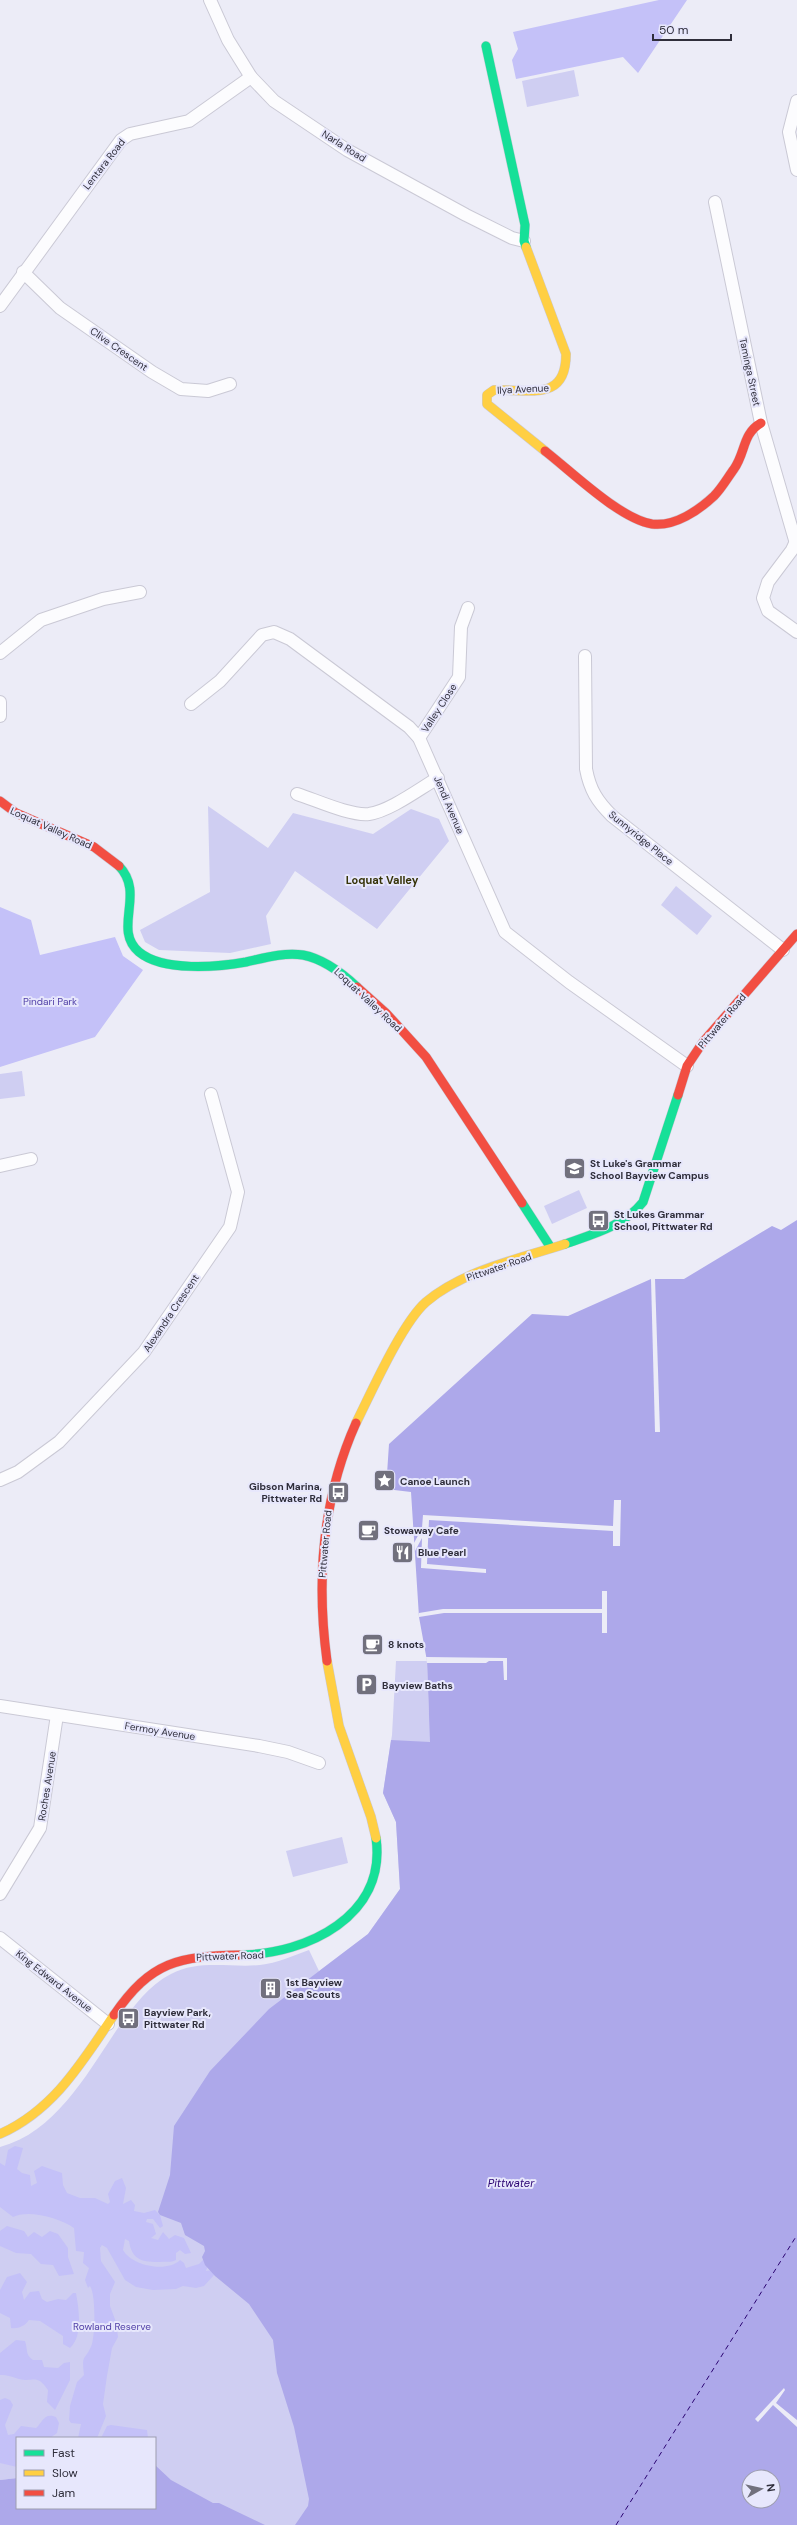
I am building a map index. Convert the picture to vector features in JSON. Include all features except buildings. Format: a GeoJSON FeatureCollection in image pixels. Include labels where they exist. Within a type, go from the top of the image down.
{"type":"FeatureCollection","features":[{"type":"Feature","properties":{"kind":"main road","name":"Ilya Avenue"},"geometry":{"type":"LineString","coordinates":[[486,46],[525,225],[524,241],[566,354],[566,370],[563,378],[551,389],[494,390],[487,395],[486,400],[495,412],[578,479],[633,518],[653,524],[670,523],[690,515],[714,495],[736,466],[751,429],[761,423]]}},
{"type":"Feature","properties":{"kind":"main road","name":"Loquat Valley Road"},"geometry":{"type":"LineString","coordinates":[[0,801],[11,811],[91,845],[126,872],[132,888],[127,918],[128,932],[137,950],[149,958],[161,963],[225,965],[302,955],[325,962],[339,971],[405,1034],[426,1057],[552,1248]]}},
{"type":"Feature","properties":{"kind":"main road","name":"Pittwater Road"},"geometry":{"type":"LineString","coordinates":[[0,2134],[17,2128],[38,2113],[52,2099],[137,1985],[172,1962],[200,1955],[272,1954],[298,1946],[321,1936],[340,1923],[368,1891],[376,1872],[377,1848],[371,1822],[339,1723],[327,1657],[323,1620],[323,1546],[334,1479],[354,1433],[414,1314],[436,1294],[449,1286],[617,1225],[639,1207],[651,1181],[687,1066],[703,1042],[797,934]]}},
{"type":"Feature","properties":{"kind":"street","name":"Narla Road"},"geometry":{"type":"LineString","coordinates":[[210,0],[228,40],[251,77],[274,101],[347,150],[466,215],[512,238],[524,241]]}},
{"type":"Feature","properties":{"kind":"street","name":"Lentara Road"},"geometry":{"type":"LineString","coordinates":[[0,306],[23,272],[121,140],[130,134],[189,121],[251,77]]}},
{"type":"Feature","properties":{"kind":"street"},"geometry":{"type":"LineString","coordinates":[[797,100],[789,132],[797,170]]}},
{"type":"Feature","properties":{"kind":"street","name":"Taminga Street"},"geometry":{"type":"LineString","coordinates":[[715,202],[719,229],[761,423],[796,540]]}},
{"type":"Feature","properties":{"kind":"street","name":"Clive Crescent"},"geometry":{"type":"LineString","coordinates":[[23,272],[60,308],[152,372],[181,389],[208,391],[230,384]]}},
{"type":"Feature","properties":{"kind":"street"},"geometry":{"type":"LineString","coordinates":[[796,540],[792,550],[765,588],[763,598],[768,611],[797,632]]}},
{"type":"Feature","properties":{"kind":"street"},"geometry":{"type":"LineString","coordinates":[[0,653],[41,620],[103,599],[140,592]]}},
{"type":"Feature","properties":{"kind":"street","name":"Valley Close"},"geometry":{"type":"LineString","coordinates":[[419,738],[459,677],[461,627],[468,608]]}},
{"type":"Feature","properties":{"kind":"street","name":"Jendi Avenue"},"geometry":{"type":"LineString","coordinates":[[191,704],[220,681],[262,635],[274,632],[290,639],[409,727],[419,738],[505,932],[569,982],[687,1066]]}},
{"type":"Feature","properties":{"kind":"street","name":"Sunnyridge Place"},"geometry":{"type":"LineString","coordinates":[[585,656],[586,769],[589,785],[596,800],[612,816],[783,950]]}},
{"type":"Feature","properties":{"kind":"street"},"geometry":{"type":"LineString","coordinates":[[0,702],[0,716]]}},
{"type":"Feature","properties":{"kind":"street"},"geometry":{"type":"LineString","coordinates":[[297,794],[349,812],[368,814],[405,798],[438,778]]}},
{"type":"Feature","properties":{"kind":"street","name":"Alexandra Crescent"},"geometry":{"type":"LineString","coordinates":[[0,1480],[18,1472],[59,1442],[144,1352],[230,1227],[238,1192],[211,1094]]}},
{"type":"Feature","properties":{"kind":"street"},"geometry":{"type":"LineString","coordinates":[[0,1166],[31,1159]]}},
{"type":"Feature","properties":{"kind":"street","name":"Fermoy Avenue"},"geometry":{"type":"LineString","coordinates":[[0,1706],[274,1749],[319,1763]]}},
{"type":"Feature","properties":{"kind":"street","name":"Roches Avenue"},"geometry":{"type":"LineString","coordinates":[[0,1894],[40,1828],[57,1715]]}},
{"type":"Feature","properties":{"kind":"street","name":"King Edward Avenue"},"geometry":{"type":"LineString","coordinates":[[0,1938],[108,2024]]}},
{"type":"Feature","properties":{"kind":"green space"},"geometry":{"type":"Polygon","coordinates":[[[659,0],[687,0],[638,73],[623,57],[516,79],[512,60],[518,49],[513,32],[659,0]]]}},
{"type":"Feature","properties":{"kind":"green space"},"geometry":{"type":"Polygon","coordinates":[[[574,70],[579,96],[527,107],[522,81],[574,70]]]}},
{"type":"Feature","properties":{"kind":"green space"},"geometry":{"type":"Polygon","coordinates":[[[208,806],[268,848],[293,813],[373,834],[411,809],[439,819],[449,841],[377,929],[295,871],[266,916],[271,944],[230,953],[159,950],[145,942],[140,930],[210,892],[208,806]]]}},
{"type":"Feature","properties":{"kind":"green space"},"geometry":{"type":"Polygon","coordinates":[[[676,886],[712,916],[697,935],[661,905],[676,886]]]}},
{"type":"Feature","properties":{"kind":"green space","name":"Pindari Park"},"geometry":{"type":"Polygon","coordinates":[[[0,907],[31,920],[40,955],[115,937],[123,956],[143,970],[95,1037],[0,1067],[0,907]]]}},
{"type":"Feature","properties":{"kind":"green space"},"geometry":{"type":"Polygon","coordinates":[[[22,1071],[25,1096],[0,1099],[0,1074],[22,1071]]]}},
{"type":"Feature","properties":{"kind":"green space"},"geometry":{"type":"Polygon","coordinates":[[[579,1190],[587,1208],[552,1224],[544,1206],[579,1190]]]}},
{"type":"Feature","properties":{"kind":"green space","name":"Rowland Reserve"},"geometry":{"type":"Polygon","coordinates":[[[396,1661],[427,1661],[429,1715],[443,1720],[361,2525],[151,2525],[156,2509],[156,2437],[16,2437],[16,2478],[0,2480],[0,2147],[20,2139],[38,2128],[55,2114],[70,2097],[136,2003],[156,1984],[171,1974],[182,1969],[204,1965],[249,1966],[266,1964],[309,1950],[319,1971],[368,1934],[400,1889],[396,1822],[383,1793],[392,1735],[396,1661]]]}},
{"type":"Feature","properties":{"kind":"green space"},"geometry":{"type":"Polygon","coordinates":[[[342,1837],[348,1863],[293,1877],[286,1851],[342,1837]]]}},
{"type":"Feature","properties":{"kind":"green space","name":"Rowland Reserve"},"geometry":{"type":"Polygon","coordinates":[[[15,2146],[23,2148],[17,2169],[22,2173],[30,2175],[31,2186],[37,2183],[34,2171],[42,2166],[62,2173],[63,2185],[67,2193],[80,2198],[95,2198],[108,2204],[110,2202],[108,2194],[115,2181],[122,2178],[126,2188],[123,2204],[131,2200],[135,2205],[134,2211],[144,2213],[155,2210],[160,2215],[163,2226],[160,2228],[153,2219],[147,2219],[146,2222],[153,2224],[156,2234],[151,2238],[158,2240],[163,2232],[169,2239],[175,2235],[184,2238],[191,2253],[185,2254],[180,2250],[176,2253],[176,2260],[155,2262],[144,2261],[139,2259],[133,2253],[130,2248],[129,2241],[125,2239],[123,2250],[128,2256],[142,2264],[159,2267],[174,2264],[180,2260],[184,2263],[186,2268],[199,2264],[205,2258],[208,2265],[206,2271],[213,2270],[214,2275],[204,2286],[196,2288],[183,2286],[176,2289],[153,2290],[136,2287],[125,2280],[107,2248],[102,2245],[100,2248],[101,2261],[115,2282],[110,2294],[110,2306],[116,2322],[118,2337],[112,2348],[107,2376],[103,2404],[106,2416],[97,2437],[78,2437],[81,2424],[71,2423],[69,2420],[70,2406],[77,2382],[84,2375],[83,2363],[93,2339],[93,2297],[90,2286],[88,2288],[85,2280],[89,2268],[83,2263],[84,2252],[76,2251],[74,2228],[53,2218],[35,2214],[13,2217],[0,2207],[0,2163],[5,2166],[8,2150],[15,2146]]]}},
{"type":"Feature","properties":{"kind":"green space"},"geometry":{"type":"Polygon","coordinates":[[[7,2226],[24,2231],[28,2237],[34,2232],[42,2237],[50,2231],[58,2234],[68,2248],[68,2257],[74,2274],[59,2276],[53,2265],[41,2264],[31,2254],[16,2253],[0,2246],[0,2231],[7,2226]]]}},
{"type":"Feature","properties":{"kind":"green space"},"geometry":{"type":"Polygon","coordinates":[[[20,2273],[27,2282],[22,2292],[24,2300],[30,2292],[39,2291],[42,2299],[47,2302],[58,2299],[66,2300],[73,2293],[76,2293],[79,2322],[77,2337],[70,2348],[63,2344],[63,2336],[40,2321],[29,2320],[21,2327],[11,2328],[10,2318],[0,2313],[0,2290],[7,2277],[20,2273]]]}},
{"type":"Feature","properties":{"kind":"green space"},"geometry":{"type":"Polygon","coordinates":[[[16,2340],[25,2341],[30,2358],[33,2360],[42,2360],[44,2367],[58,2368],[64,2363],[70,2362],[70,2380],[55,2410],[47,2402],[48,2390],[38,2380],[24,2380],[0,2375],[0,2353],[16,2340]]]}},
{"type":"Feature","properties":{"kind":"green space"},"geometry":{"type":"Polygon","coordinates":[[[5,2398],[10,2400],[13,2405],[5,2425],[8,2435],[14,2434],[21,2426],[36,2428],[44,2418],[49,2416],[56,2417],[59,2423],[57,2433],[51,2437],[16,2437],[16,2467],[0,2463],[0,2400],[5,2398]]]}},
{"type":"Feature","properties":{"kind":"green space"},"geometry":{"type":"Polygon","coordinates":[[[111,2425],[147,2430],[148,2437],[102,2437],[107,2426],[111,2425]]]}},
{"type":"Feature","properties":{"kind":"water","name":"Pittwater"},"geometry":{"type":"Polygon","coordinates":[[[797,1220],[797,2525],[295,2525],[308,2506],[309,2499],[294,2427],[277,2373],[273,2340],[249,2304],[215,2276],[205,2265],[202,2257],[205,2251],[204,2246],[185,2235],[181,2223],[160,2215],[158,2212],[170,2175],[174,2126],[210,2071],[269,2009],[368,1934],[400,1889],[396,1822],[383,1793],[391,1740],[430,1742],[427,1661],[419,1617],[411,1492],[386,1489],[389,1444],[532,1314],[568,1316],[651,1279],[684,1279],[772,1226],[781,1230],[797,1220]]]}},
{"type":"Feature","properties":{"kind":"water"},"geometry":{"type":"Polygon","coordinates":[[[156,2466],[171,2480],[213,2503],[219,2503],[265,2525],[0,2525],[0,2480],[16,2478],[16,2509],[156,2509],[156,2466]]]}},
{"type":"Feature","properties":{"kind":"pier"},"geometry":{"type":"Polygon","coordinates":[[[651,1279],[655,1279],[660,1432],[655,1432],[651,1279]]]}},
{"type":"Feature","properties":{"kind":"pier"},"geometry":{"type":"Polygon","coordinates":[[[614,1500],[621,1500],[620,1546],[613,1546],[613,1531],[429,1520],[427,1564],[486,1569],[486,1573],[421,1568],[422,1538],[415,1551],[414,1543],[422,1528],[423,1515],[613,1526],[614,1500]]]}},
{"type":"Feature","properties":{"kind":"pier"},"geometry":{"type":"Polygon","coordinates":[[[602,1591],[607,1591],[607,1633],[602,1633],[602,1613],[444,1613],[419,1617],[419,1613],[443,1609],[602,1609],[602,1591]]]}},
{"type":"Feature","properties":{"kind":"pier"},"geometry":{"type":"Polygon","coordinates":[[[426,1657],[507,1658],[507,1680],[504,1680],[503,1661],[489,1661],[486,1663],[427,1663],[426,1657]]]}},
{"type":"Feature","properties":{"kind":"pier"},"geometry":{"type":"Polygon","coordinates":[[[784,2388],[785,2390],[776,2403],[797,2420],[797,2427],[773,2405],[758,2422],[755,2419],[784,2388]]]}},
{"type":"Feature","properties":{"kind":"ferry route"},"geometry":{"type":"LineString","coordinates":[[616,2525],[797,2235]]}},
{"type":"Feature","properties":{"kind":"traffic: fast"},"geometry":{"type":"LineString","coordinates":[[486,46],[525,225],[524,241],[526,247]]}},
{"type":"Feature","properties":{"kind":"traffic: fast"},"geometry":{"type":"LineString","coordinates":[[119,866],[127,877],[130,888],[128,933],[131,943],[139,952],[149,958],[162,963],[176,965],[206,966],[234,964],[267,957],[296,954],[311,957],[325,963],[357,987]]}},
{"type":"Feature","properties":{"kind":"traffic: fast"},"geometry":{"type":"LineString","coordinates":[[565,1244],[597,1233],[617,1223],[627,1217],[643,1202],[678,1095]]}},
{"type":"Feature","properties":{"kind":"traffic: fast"},"geometry":{"type":"LineString","coordinates":[[522,1203],[551,1248]]}},
{"type":"Feature","properties":{"kind":"traffic: fast"},"geometry":{"type":"LineString","coordinates":[[241,1955],[266,1953],[291,1947],[316,1938],[337,1925],[356,1909],[369,1889],[376,1865],[376,1838]]}},
{"type":"Feature","properties":{"kind":"traffic: slow"},"geometry":{"type":"LineString","coordinates":[[526,247],[566,354],[564,369],[560,380],[553,386],[544,390],[533,391],[494,390],[487,395],[487,404],[545,451]]}},
{"type":"Feature","properties":{"kind":"traffic: slow"},"geometry":{"type":"LineString","coordinates":[[356,1423],[397,1342],[417,1312],[426,1302],[441,1291],[475,1274],[492,1267],[565,1244]]}},
{"type":"Feature","properties":{"kind":"traffic: slow"},"geometry":{"type":"LineString","coordinates":[[327,1661],[339,1726],[371,1817],[376,1838]]}},
{"type":"Feature","properties":{"kind":"traffic: slow"},"geometry":{"type":"LineString","coordinates":[[0,2134],[19,2124],[36,2112],[51,2098],[78,2067],[114,2015]]}},
{"type":"Feature","properties":{"kind":"traffic: jam"},"geometry":{"type":"LineString","coordinates":[[545,451],[597,494],[626,513],[639,520],[652,524],[669,523],[694,512],[714,496],[738,463],[750,432],[761,423]]}},
{"type":"Feature","properties":{"kind":"traffic: jam"},"geometry":{"type":"LineString","coordinates":[[0,801],[16,813],[94,847],[119,866]]}},
{"type":"Feature","properties":{"kind":"traffic: jam"},"geometry":{"type":"LineString","coordinates":[[678,1095],[687,1066],[703,1042],[797,934]]}},
{"type":"Feature","properties":{"kind":"traffic: jam"},"geometry":{"type":"LineString","coordinates":[[357,987],[386,1013],[426,1057],[522,1203]]}},
{"type":"Feature","properties":{"kind":"traffic: jam"},"geometry":{"type":"LineString","coordinates":[[327,1661],[322,1600],[322,1570],[325,1540],[329,1510],[336,1481],[356,1423]]}},
{"type":"Feature","properties":{"kind":"traffic: jam"},"geometry":{"type":"LineString","coordinates":[[114,2015],[141,1983],[168,1965],[183,1960],[200,1957],[241,1955]]}},
{"type":"Feature","properties":{"kind":"place","name":"St Luke's Grammar School Bayview Campus"},"geometry":{"type":"Point","coordinates":[574,1169]}},
{"type":"Feature","properties":{"kind":"place","name":"St Lukes Grammar School, Pittwater Rd"},"geometry":{"type":"Point","coordinates":[599,1220]}},
{"type":"Feature","properties":{"kind":"place","name":"Canoe Launch"},"geometry":{"type":"Point","coordinates":[385,1481]}},
{"type":"Feature","properties":{"kind":"place","name":"Gibson Marina, Pittwater Rd"},"geometry":{"type":"Point","coordinates":[338,1492]}},
{"type":"Feature","properties":{"kind":"place","name":"Stowaway Cafe"},"geometry":{"type":"Point","coordinates":[368,1530]}},
{"type":"Feature","properties":{"kind":"place","name":"Blue Pearl"},"geometry":{"type":"Point","coordinates":[403,1552]}},
{"type":"Feature","properties":{"kind":"place","name":"8 knots"},"geometry":{"type":"Point","coordinates":[373,1644]}},
{"type":"Feature","properties":{"kind":"place","name":"Bayview Baths"},"geometry":{"type":"Point","coordinates":[367,1685]}},
{"type":"Feature","properties":{"kind":"place","name":"1st Bayview Sea Scouts"},"geometry":{"type":"Point","coordinates":[270,1988]}},
{"type":"Feature","properties":{"kind":"place","name":"Bayview Park, Pittwater Rd"},"geometry":{"type":"Point","coordinates":[129,2018]}},
{"type":"Feature","properties":{"kind":"district","name":"Loquat Valley"},"geometry":{"type":"Point","coordinates":[382,880]}}]}
